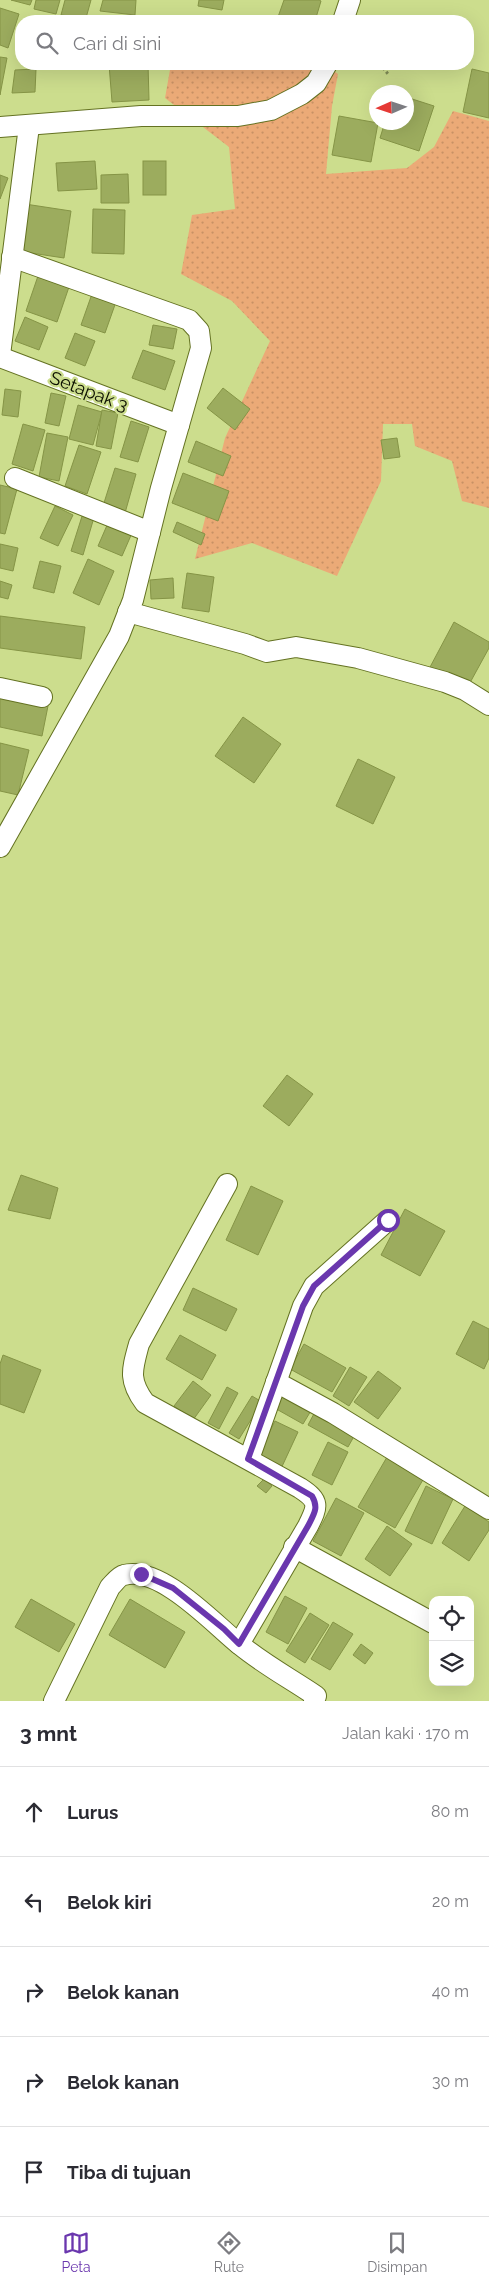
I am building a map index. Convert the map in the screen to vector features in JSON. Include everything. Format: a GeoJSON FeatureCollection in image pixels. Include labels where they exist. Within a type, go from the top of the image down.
{"type":"FeatureCollection","features":[{"type":"Feature","properties":{"kind":"street"},"geometry":{"type":"LineString","coordinates":[[345,15],[350,0]]}},
{"type":"Feature","properties":{"kind":"street"},"geometry":{"type":"LineString","coordinates":[[0,127],[142,116],[238,116],[271,110],[302,94],[316,83],[324,70]]}},
{"type":"Feature","properties":{"kind":"street"},"geometry":{"type":"LineString","coordinates":[[0,356],[29,126]]}},
{"type":"Feature","properties":{"kind":"street"},"geometry":{"type":"LineString","coordinates":[[0,847],[119,636],[128,612],[201,348],[199,331],[189,320],[12,257]]}},
{"type":"Feature","properties":{"kind":"street","name":"Setapak 3"},"geometry":{"type":"LineString","coordinates":[[0,356],[179,425]]}},
{"type":"Feature","properties":{"kind":"street"},"geometry":{"type":"LineString","coordinates":[[15,478],[150,532]]}},
{"type":"Feature","properties":{"kind":"street"},"geometry":{"type":"LineString","coordinates":[[128,612],[245,644],[267,652],[296,647],[358,658],[445,682],[465,690],[489,705]]}},
{"type":"Feature","properties":{"kind":"street"},"geometry":{"type":"LineString","coordinates":[[0,688],[42,697]]}},
{"type":"Feature","properties":{"kind":"street"},"geometry":{"type":"LineString","coordinates":[[227,1184],[138,1344],[131,1373],[135,1390],[145,1403],[312,1496],[316,1504],[316,1511],[308,1526],[239,1644]]}},
{"type":"Feature","properties":{"kind":"street"},"geometry":{"type":"LineString","coordinates":[[248,1459],[303,1306],[314,1286],[388,1220]]}},
{"type":"Feature","properties":{"kind":"street"},"geometry":{"type":"LineString","coordinates":[[276,1382],[333,1413],[489,1509]]}},
{"type":"Feature","properties":{"kind":"street"},"geometry":{"type":"LineString","coordinates":[[294,1547],[429,1621]]}},
{"type":"Feature","properties":{"kind":"street"},"geometry":{"type":"LineString","coordinates":[[54,1701],[110,1587],[122,1575],[141,1574],[173,1588],[224,1629],[239,1644],[318,1699]]}},
{"type":"Feature","properties":{"kind":"path"},"geometry":{"type":"LineString","coordinates":[[385,70],[388,74]]}},
{"type":"Feature","properties":{"kind":"shaded area"},"geometry":{"type":"Polygon","coordinates":[[[170,70],[332,70],[338,74],[332,106],[326,174],[407,168],[434,147],[453,111],[489,121],[489,508],[462,501],[452,461],[415,446],[412,424],[383,424],[381,481],[337,576],[252,543],[195,559],[225,438],[270,341],[232,301],[181,274],[192,215],[235,209],[229,147],[165,98],[170,70]]]}},
{"type":"Feature","properties":{"kind":"building"},"geometry":{"type":"Polygon","coordinates":[[[11,0],[32,0],[30,5],[11,0]]]}},
{"type":"Feature","properties":{"kind":"building"},"geometry":{"type":"Polygon","coordinates":[[[36,0],[60,0],[56,14],[34,9],[36,0]]]}},
{"type":"Feature","properties":{"kind":"building"},"geometry":{"type":"Polygon","coordinates":[[[65,0],[91,0],[87,15],[61,15],[65,0]]]}},
{"type":"Feature","properties":{"kind":"building"},"geometry":{"type":"Polygon","coordinates":[[[103,0],[136,0],[135,15],[100,11],[103,0]]]}},
{"type":"Feature","properties":{"kind":"building"},"geometry":{"type":"Polygon","coordinates":[[[199,0],[224,0],[222,10],[198,6],[199,0]]]}},
{"type":"Feature","properties":{"kind":"building"},"geometry":{"type":"Polygon","coordinates":[[[284,0],[321,1],[317,15],[279,15],[284,0]]]}},
{"type":"Feature","properties":{"kind":"building"},"geometry":{"type":"Polygon","coordinates":[[[0,8],[19,14],[15,15],[15,26],[8,48],[0,45],[0,8]]]}},
{"type":"Feature","properties":{"kind":"building"},"geometry":{"type":"Polygon","coordinates":[[[0,57],[7,58],[0,95],[0,57]]]}},
{"type":"Feature","properties":{"kind":"building"},"geometry":{"type":"Polygon","coordinates":[[[15,70],[36,70],[35,92],[12,93],[15,70]]]}},
{"type":"Feature","properties":{"kind":"building"},"geometry":{"type":"Polygon","coordinates":[[[109,70],[148,70],[149,100],[112,102],[109,70]]]}},
{"type":"Feature","properties":{"kind":"building"},"geometry":{"type":"Polygon","coordinates":[[[472,70],[489,73],[489,118],[463,112],[472,70]]]}},
{"type":"Feature","properties":{"kind":"building"},"geometry":{"type":"Polygon","coordinates":[[[414,100],[434,106],[419,151],[380,138],[382,130],[414,130],[414,100]]]}},
{"type":"Feature","properties":{"kind":"building"},"geometry":{"type":"Polygon","coordinates":[[[339,116],[369,121],[369,130],[377,130],[371,162],[332,155],[339,116]]]}},
{"type":"Feature","properties":{"kind":"building"},"geometry":{"type":"Polygon","coordinates":[[[95,161],[97,189],[58,191],[56,163],[95,161]]]}},
{"type":"Feature","properties":{"kind":"building"},"geometry":{"type":"Polygon","coordinates":[[[143,161],[166,161],[166,195],[143,195],[143,161]]]}},
{"type":"Feature","properties":{"kind":"building"},"geometry":{"type":"Polygon","coordinates":[[[128,174],[129,203],[101,203],[101,175],[128,174]]]}},
{"type":"Feature","properties":{"kind":"building"},"geometry":{"type":"Polygon","coordinates":[[[0,175],[8,178],[0,199],[0,175]]]}},
{"type":"Feature","properties":{"kind":"building"},"geometry":{"type":"Polygon","coordinates":[[[25,204],[71,211],[64,258],[18,251],[25,204]]]}},
{"type":"Feature","properties":{"kind":"building"},"geometry":{"type":"Polygon","coordinates":[[[93,209],[125,210],[124,254],[92,253],[93,209]]]}},
{"type":"Feature","properties":{"kind":"building"},"geometry":{"type":"Polygon","coordinates":[[[39,273],[70,284],[57,322],[26,311],[39,273]]]}},
{"type":"Feature","properties":{"kind":"building"},"geometry":{"type":"Polygon","coordinates":[[[93,291],[117,299],[105,333],[81,325],[93,291]]]}},
{"type":"Feature","properties":{"kind":"building"},"geometry":{"type":"Polygon","coordinates":[[[25,317],[48,327],[39,350],[15,341],[25,317]]]}},
{"type":"Feature","properties":{"kind":"building"},"geometry":{"type":"Polygon","coordinates":[[[153,325],[177,329],[173,349],[149,345],[153,325]]]}},
{"type":"Feature","properties":{"kind":"building"},"geometry":{"type":"Polygon","coordinates":[[[75,333],[95,341],[85,366],[65,358],[75,333]]]}},
{"type":"Feature","properties":{"kind":"building"},"geometry":{"type":"Polygon","coordinates":[[[143,350],[175,361],[165,390],[132,378],[143,350]]]}},
{"type":"Feature","properties":{"kind":"building"},"geometry":{"type":"Polygon","coordinates":[[[223,388],[250,409],[235,430],[207,408],[223,388]]]}},
{"type":"Feature","properties":{"kind":"building"},"geometry":{"type":"Polygon","coordinates":[[[5,389],[21,391],[18,417],[2,415],[5,389]]]}},
{"type":"Feature","properties":{"kind":"building"},"geometry":{"type":"Polygon","coordinates":[[[51,393],[66,396],[59,426],[45,423],[51,393]]]}},
{"type":"Feature","properties":{"kind":"building"},"geometry":{"type":"Polygon","coordinates":[[[78,405],[102,412],[93,445],[69,439],[78,405]]]}},
{"type":"Feature","properties":{"kind":"building"},"geometry":{"type":"Polygon","coordinates":[[[102,410],[118,413],[111,449],[96,446],[102,410]]]}},
{"type":"Feature","properties":{"kind":"building"},"geometry":{"type":"Polygon","coordinates":[[[131,421],[149,427],[138,462],[120,457],[131,421]]]}},
{"type":"Feature","properties":{"kind":"building"},"geometry":{"type":"Polygon","coordinates":[[[23,424],[45,430],[33,471],[12,464],[23,424]]]}},
{"type":"Feature","properties":{"kind":"building"},"geometry":{"type":"Polygon","coordinates":[[[47,433],[68,437],[59,481],[39,477],[47,433]]]}},
{"type":"Feature","properties":{"kind":"building"},"geometry":{"type":"Polygon","coordinates":[[[397,438],[400,457],[384,459],[381,440],[397,438]]]}},
{"type":"Feature","properties":{"kind":"building"},"geometry":{"type":"Polygon","coordinates":[[[196,441],[231,456],[223,476],[188,462],[196,441]]]}},
{"type":"Feature","properties":{"kind":"building"},"geometry":{"type":"Polygon","coordinates":[[[79,445],[101,452],[87,494],[65,486],[79,445]]]}},
{"type":"Feature","properties":{"kind":"building"},"geometry":{"type":"Polygon","coordinates":[[[115,468],[136,474],[125,513],[103,506],[115,468]]]}},
{"type":"Feature","properties":{"kind":"building"},"geometry":{"type":"Polygon","coordinates":[[[183,473],[229,491],[218,521],[172,503],[183,473]]]}},
{"type":"Feature","properties":{"kind":"building"},"geometry":{"type":"Polygon","coordinates":[[[0,485],[17,489],[5,534],[0,533],[0,485]]]}},
{"type":"Feature","properties":{"kind":"building"},"geometry":{"type":"Polygon","coordinates":[[[55,506],[73,515],[58,546],[40,538],[55,506]]]}},
{"type":"Feature","properties":{"kind":"building"},"geometry":{"type":"Polygon","coordinates":[[[84,510],[95,514],[83,555],[71,551],[84,510]]]}},
{"type":"Feature","properties":{"kind":"building"},"geometry":{"type":"Polygon","coordinates":[[[177,522],[205,534],[201,545],[173,532],[177,522]]]}},
{"type":"Feature","properties":{"kind":"building"},"geometry":{"type":"Polygon","coordinates":[[[108,523],[132,533],[122,556],[98,546],[108,523]]]}},
{"type":"Feature","properties":{"kind":"building"},"geometry":{"type":"Polygon","coordinates":[[[0,544],[18,548],[13,571],[0,568],[0,544]]]}},
{"type":"Feature","properties":{"kind":"building"},"geometry":{"type":"Polygon","coordinates":[[[88,559],[114,571],[99,605],[73,593],[88,559]]]}},
{"type":"Feature","properties":{"kind":"building"},"geometry":{"type":"Polygon","coordinates":[[[40,561],[61,566],[54,593],[33,588],[40,561]]]}},
{"type":"Feature","properties":{"kind":"building"},"geometry":{"type":"Polygon","coordinates":[[[187,573],[214,577],[209,612],[182,608],[187,573]]]}},
{"type":"Feature","properties":{"kind":"building"},"geometry":{"type":"Polygon","coordinates":[[[173,578],[174,598],[151,599],[150,580],[173,578]]]}},
{"type":"Feature","properties":{"kind":"building"},"geometry":{"type":"Polygon","coordinates":[[[0,581],[12,585],[8,599],[0,597],[0,581]]]}},
{"type":"Feature","properties":{"kind":"building"},"geometry":{"type":"Polygon","coordinates":[[[0,616],[85,627],[81,659],[0,648],[0,616]]]}},
{"type":"Feature","properties":{"kind":"building"},"geometry":{"type":"Polygon","coordinates":[[[454,622],[489,642],[489,648],[466,690],[429,669],[454,622]]]}},
{"type":"Feature","properties":{"kind":"building"},"geometry":{"type":"Polygon","coordinates":[[[0,696],[48,706],[42,736],[0,727],[0,696]]]}},
{"type":"Feature","properties":{"kind":"building"},"geometry":{"type":"Polygon","coordinates":[[[243,717],[281,744],[254,783],[215,756],[243,717]]]}},
{"type":"Feature","properties":{"kind":"building"},"geometry":{"type":"Polygon","coordinates":[[[0,743],[29,750],[18,795],[0,791],[0,743]]]}},
{"type":"Feature","properties":{"kind":"building"},"geometry":{"type":"Polygon","coordinates":[[[358,759],[395,777],[373,824],[336,806],[358,759]]]}},
{"type":"Feature","properties":{"kind":"building"},"geometry":{"type":"Polygon","coordinates":[[[287,1075],[313,1094],[289,1126],[263,1106],[287,1075]]]}},
{"type":"Feature","properties":{"kind":"building"},"geometry":{"type":"Polygon","coordinates":[[[21,1175],[58,1188],[50,1219],[8,1210],[21,1175]]]}},
{"type":"Feature","properties":{"kind":"building"},"geometry":{"type":"Polygon","coordinates":[[[251,1186],[283,1201],[258,1255],[226,1240],[251,1186]]]}},
{"type":"Feature","properties":{"kind":"building"},"geometry":{"type":"Polygon","coordinates":[[[405,1209],[445,1231],[420,1276],[381,1255],[405,1209]]]}},
{"type":"Feature","properties":{"kind":"building"},"geometry":{"type":"Polygon","coordinates":[[[193,1288],[237,1309],[226,1331],[183,1310],[193,1288]]]}},
{"type":"Feature","properties":{"kind":"building"},"geometry":{"type":"Polygon","coordinates":[[[473,1321],[489,1329],[489,1358],[484,1369],[456,1354],[473,1321]]]}},
{"type":"Feature","properties":{"kind":"building"},"geometry":{"type":"Polygon","coordinates":[[[180,1335],[216,1355],[202,1380],[166,1359],[180,1335]]]}},
{"type":"Feature","properties":{"kind":"building"},"geometry":{"type":"Polygon","coordinates":[[[304,1344],[346,1368],[332,1392],[290,1369],[304,1344]]]}},
{"type":"Feature","properties":{"kind":"building"},"geometry":{"type":"Polygon","coordinates":[[[3,1355],[41,1370],[24,1413],[0,1404],[0,1364],[3,1355]]]}},
{"type":"Feature","properties":{"kind":"building"},"geometry":{"type":"Polygon","coordinates":[[[350,1367],[367,1377],[349,1406],[333,1396],[350,1367]]]}},
{"type":"Feature","properties":{"kind":"building"},"geometry":{"type":"Polygon","coordinates":[[[378,1371],[401,1388],[378,1419],[354,1402],[378,1371]]]}},
{"type":"Feature","properties":{"kind":"building"},"geometry":{"type":"Polygon","coordinates":[[[193,1381],[211,1395],[193,1420],[174,1406],[193,1381]]]}},
{"type":"Feature","properties":{"kind":"building"},"geometry":{"type":"Polygon","coordinates":[[[227,1387],[238,1393],[219,1429],[208,1423],[227,1387]]]}},
{"type":"Feature","properties":{"kind":"building"},"geometry":{"type":"Polygon","coordinates":[[[279,1390],[312,1409],[303,1424],[271,1406],[279,1390]]]}},
{"type":"Feature","properties":{"kind":"building"},"geometry":{"type":"Polygon","coordinates":[[[252,1396],[262,1402],[239,1439],[229,1433],[252,1396]]]}},
{"type":"Feature","properties":{"kind":"building"},"geometry":{"type":"Polygon","coordinates":[[[317,1408],[357,1431],[348,1447],[308,1425],[317,1408]]]}},
{"type":"Feature","properties":{"kind":"building"},"geometry":{"type":"Polygon","coordinates":[[[275,1421],[298,1432],[279,1473],[255,1461],[275,1421]]]}},
{"type":"Feature","properties":{"kind":"building"},"geometry":{"type":"Polygon","coordinates":[[[328,1442],[348,1452],[332,1485],[312,1475],[328,1442]]]}},
{"type":"Feature","properties":{"kind":"building"},"geometry":{"type":"Polygon","coordinates":[[[387,1457],[424,1478],[395,1528],[358,1507],[387,1457]]]}},
{"type":"Feature","properties":{"kind":"building"},"geometry":{"type":"Polygon","coordinates":[[[264,1479],[272,1486],[266,1493],[257,1486],[264,1479]]]}},
{"type":"Feature","properties":{"kind":"building"},"geometry":{"type":"Polygon","coordinates":[[[426,1486],[453,1499],[432,1544],[405,1531],[426,1486]]]}},
{"type":"Feature","properties":{"kind":"building"},"geometry":{"type":"Polygon","coordinates":[[[336,1498],[364,1513],[341,1556],[313,1541],[336,1498]]]}},
{"type":"Feature","properties":{"kind":"building"},"geometry":{"type":"Polygon","coordinates":[[[465,1506],[489,1522],[489,1530],[469,1561],[442,1543],[465,1506]]]}},
{"type":"Feature","properties":{"kind":"building"},"geometry":{"type":"Polygon","coordinates":[[[387,1526],[412,1544],[390,1576],[365,1559],[387,1526]]]}},
{"type":"Feature","properties":{"kind":"building"},"geometry":{"type":"Polygon","coordinates":[[[285,1596],[307,1608],[288,1644],[266,1632],[285,1596]]]}},
{"type":"Feature","properties":{"kind":"building"},"geometry":{"type":"Polygon","coordinates":[[[31,1599],[75,1624],[59,1652],[15,1627],[31,1599]]]}},
{"type":"Feature","properties":{"kind":"building"},"geometry":{"type":"Polygon","coordinates":[[[130,1599],[185,1632],[165,1668],[109,1635],[130,1599]]]}},
{"type":"Feature","properties":{"kind":"building"},"geometry":{"type":"Polygon","coordinates":[[[310,1613],[329,1625],[305,1663],[286,1651],[310,1613]]]}},
{"type":"Feature","properties":{"kind":"building"},"geometry":{"type":"Polygon","coordinates":[[[333,1622],[353,1634],[330,1670],[311,1659],[333,1622]]]}},
{"type":"Feature","properties":{"kind":"building"},"geometry":{"type":"Polygon","coordinates":[[[361,1644],[373,1653],[365,1664],[353,1655],[361,1644]]]}},
{"type":"Feature","properties":{"kind":"route"},"geometry":{"type":"LineString","coordinates":[[141,1574],[173,1588],[224,1629],[239,1644],[316,1511],[316,1504],[312,1496],[248,1459],[303,1306],[314,1286],[388,1220]]}}]}
